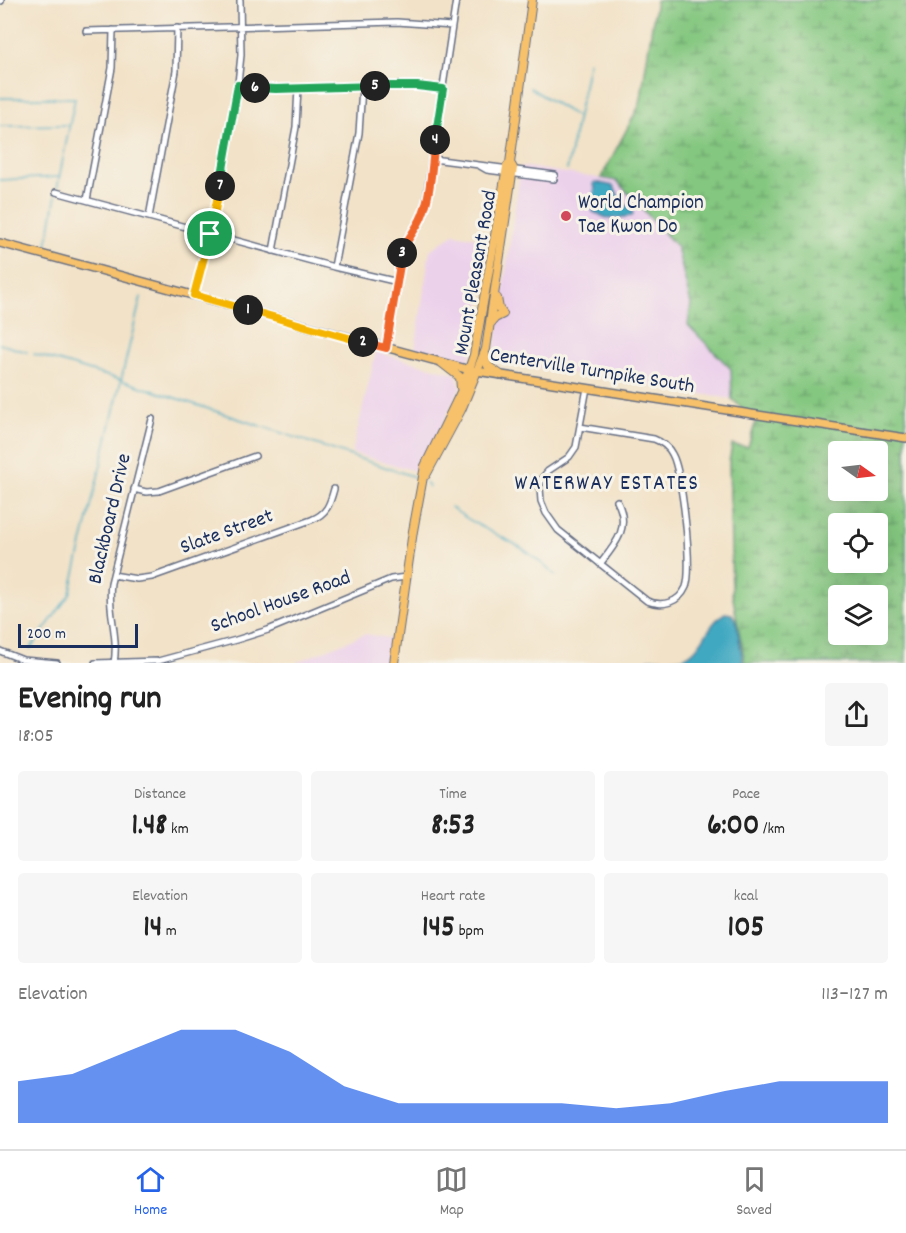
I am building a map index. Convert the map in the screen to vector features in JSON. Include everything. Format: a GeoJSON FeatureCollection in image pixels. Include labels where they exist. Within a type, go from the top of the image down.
{"type":"FeatureCollection","features":[{"type":"Feature","properties":{"kind":"highway","name":"Mount Pleasant Road"},"geometry":{"type":"LineString","coordinates":[[394,663],[425,466],[461,392],[486,349],[490,323],[503,314],[499,309],[495,288],[532,0]]}},
{"type":"Feature","properties":{"kind":"highway","name":"Mount Pleasant Road"},"geometry":{"type":"LineString","coordinates":[[422,484],[461,410],[474,371],[486,284],[509,169]]}},
{"type":"Feature","properties":{"kind":"highway"},"geometry":{"type":"LineString","coordinates":[[486,284],[495,288]]}},
{"type":"Feature","properties":{"kind":"highway"},"geometry":{"type":"LineString","coordinates":[[486,349],[486,364],[501,375]]}},
{"type":"Feature","properties":{"kind":"highway"},"geometry":{"type":"LineString","coordinates":[[442,363],[460,377],[461,392]]}},
{"type":"Feature","properties":{"kind":"main road","name":"Centerville Turnpike South"},"geometry":{"type":"LineString","coordinates":[[0,243],[474,371],[906,438]]}},
{"type":"Feature","properties":{"kind":"street"},"geometry":{"type":"LineString","coordinates":[[194,295],[210,234],[238,85],[240,0]]}},
{"type":"Feature","properties":{"kind":"street"},"geometry":{"type":"LineString","coordinates":[[386,348],[404,249],[425,206],[456,0]]}},
{"type":"Feature","properties":{"kind":"street"},"geometry":{"type":"LineString","coordinates":[[86,31],[397,22],[452,26]]}},
{"type":"Feature","properties":{"kind":"street"},"geometry":{"type":"LineString","coordinates":[[149,217],[173,87],[177,28]]}},
{"type":"Feature","properties":{"kind":"street"},"geometry":{"type":"LineString","coordinates":[[87,201],[112,68],[113,30]]}},
{"type":"Feature","properties":{"kind":"street"},"geometry":{"type":"LineString","coordinates":[[238,85],[276,89],[417,86],[443,89]]}},
{"type":"Feature","properties":{"kind":"street"},"geometry":{"type":"LineString","coordinates":[[334,267],[359,133],[362,87]]}},
{"type":"Feature","properties":{"kind":"street"},"geometry":{"type":"LineString","coordinates":[[273,251],[296,127],[298,88]]}},
{"type":"Feature","properties":{"kind":"street"},"geometry":{"type":"LineString","coordinates":[[432,159],[555,177]]}},
{"type":"Feature","properties":{"kind":"street"},"geometry":{"type":"LineString","coordinates":[[56,192],[273,251],[398,282]]}},
{"type":"Feature","properties":{"kind":"street"},"geometry":{"type":"LineString","coordinates":[[580,427],[654,439],[664,444],[674,459],[684,508],[688,578],[684,590],[676,599],[663,604],[647,601],[558,531],[546,513],[540,495],[542,478],[574,451],[586,388]]}},
{"type":"Feature","properties":{"kind":"street","name":"Blackboard Drive"},"geometry":{"type":"LineString","coordinates":[[114,663],[115,642],[110,594],[152,418]]}},
{"type":"Feature","properties":{"kind":"street"},"geometry":{"type":"LineString","coordinates":[[134,489],[146,492],[159,490],[255,456]]}},
{"type":"Feature","properties":{"kind":"street","name":"Slate Street"},"geometry":{"type":"LineString","coordinates":[[113,575],[137,579],[152,577],[311,520],[325,512],[334,489]]}},
{"type":"Feature","properties":{"kind":"street"},"geometry":{"type":"LineString","coordinates":[[600,564],[619,538],[622,530],[623,516],[617,501]]}},
{"type":"Feature","properties":{"kind":"street","name":"School House Road"},"geometry":{"type":"LineString","coordinates":[[95,663],[158,661],[237,640],[268,630],[391,579],[406,578]]}},
{"type":"Feature","properties":{"kind":"street"},"geometry":{"type":"LineString","coordinates":[[0,651],[22,660],[57,663]]}},
{"type":"Feature","properties":{"kind":"shaded area"},"geometry":{"type":"Polygon","coordinates":[[[521,166],[617,181],[677,247],[691,304],[688,325],[731,369],[732,399],[496,361],[495,348],[521,166]]]}},
{"type":"Feature","properties":{"kind":"shaded area"},"geometry":{"type":"Polygon","coordinates":[[[454,234],[490,240],[472,353],[469,359],[462,362],[415,350],[430,250],[454,234]]]}},
{"type":"Feature","properties":{"kind":"shaded area"},"geometry":{"type":"Polygon","coordinates":[[[376,352],[456,374],[460,387],[419,472],[352,453],[376,352]]]}},
{"type":"Feature","properties":{"kind":"shaded area"},"geometry":{"type":"Polygon","coordinates":[[[365,634],[393,639],[388,663],[295,663],[365,634]]]}},
{"type":"Feature","properties":{"kind":"green space"},"geometry":{"type":"Polygon","coordinates":[[[656,0],[906,0],[906,663],[745,663],[732,593],[729,462],[732,445],[748,447],[756,421],[732,399],[731,369],[688,325],[691,304],[677,247],[617,181],[601,178],[640,104],[656,0]]]}},
{"type":"Feature","properties":{"kind":"water"},"geometry":{"type":"Polygon","coordinates":[[[595,182],[614,186],[619,197],[633,213],[632,216],[609,219],[593,212],[595,187],[593,184],[595,182]]]}},
{"type":"Feature","properties":{"kind":"water"},"geometry":{"type":"Polygon","coordinates":[[[725,613],[732,614],[736,620],[743,663],[647,663],[648,659],[678,659],[689,654],[725,613]]]}},
{"type":"Feature","properties":{"kind":"waterway"},"geometry":{"type":"LineString","coordinates":[[567,170],[589,61]]}},
{"type":"Feature","properties":{"kind":"waterway"},"geometry":{"type":"LineString","coordinates":[[530,88],[576,116]]}},
{"type":"Feature","properties":{"kind":"waterway"},"geometry":{"type":"LineString","coordinates":[[0,98],[75,98],[57,189]]}},
{"type":"Feature","properties":{"kind":"waterway"},"geometry":{"type":"LineString","coordinates":[[0,126],[68,125]]}},
{"type":"Feature","properties":{"kind":"waterway"},"geometry":{"type":"LineString","coordinates":[[0,180],[59,177]]}},
{"type":"Feature","properties":{"kind":"waterway"},"geometry":{"type":"LineString","coordinates":[[47,246],[56,195]]}},
{"type":"Feature","properties":{"kind":"waterway"},"geometry":{"type":"LineString","coordinates":[[30,649],[70,594],[141,297]]}},
{"type":"Feature","properties":{"kind":"waterway"},"geometry":{"type":"LineString","coordinates":[[0,344],[27,352]]}},
{"type":"Feature","properties":{"kind":"waterway"},"geometry":{"type":"LineString","coordinates":[[34,354],[121,380],[418,478]]}},
{"type":"Feature","properties":{"kind":"waterway"},"geometry":{"type":"LineString","coordinates":[[426,483],[429,487]]}},
{"type":"Feature","properties":{"kind":"waterway"},"geometry":{"type":"LineString","coordinates":[[451,507],[523,549],[556,576]]}},
{"type":"Feature","properties":{"kind":"place","name":"World Champion Tae Kwon Do"},"geometry":{"type":"Point","coordinates":[566,216]}},
{"type":"Feature","properties":{"kind":"district","name":"WATERWAY ESTATES"},"geometry":{"type":"Point","coordinates":[607,484]}},
{"type":"Feature","properties":{"kind":"route"},"geometry":{"type":"LineString","coordinates":[[238,85],[276,89],[417,86],[443,89],[425,206],[423,215],[402,255],[386,348],[194,295],[210,234],[238,85]]}}]}
